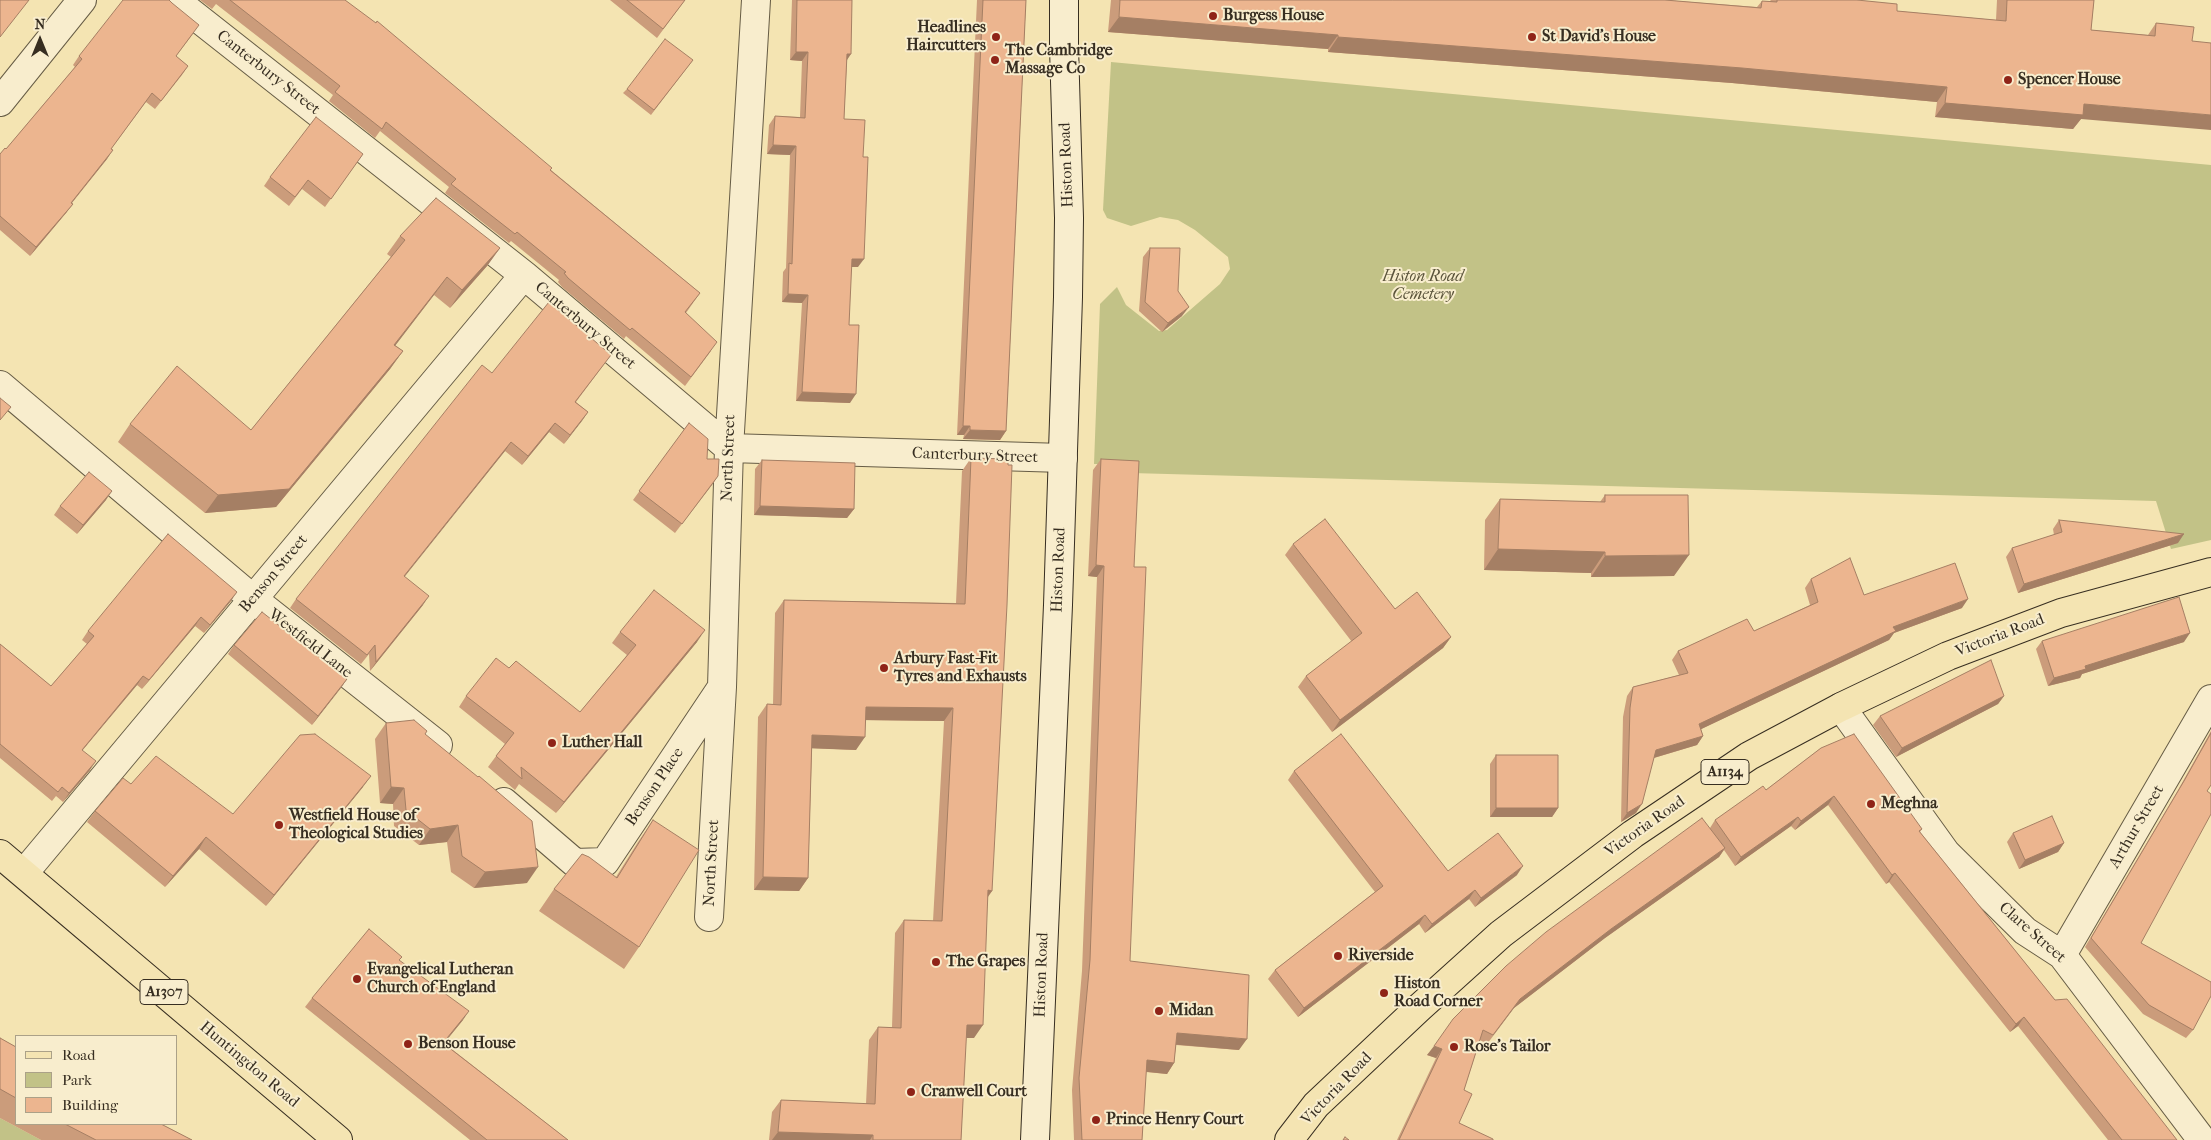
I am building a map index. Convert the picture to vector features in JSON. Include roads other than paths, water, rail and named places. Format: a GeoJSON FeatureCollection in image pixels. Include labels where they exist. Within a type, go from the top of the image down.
{"type":"FeatureCollection","features":[{"type":"Feature","properties":{"kind":"main road","name":"Victoria Road"},"geometry":{"type":"LineString","coordinates":[[1289,1140],[1316,1105],[1419,1008],[1502,934],[1633,834],[1749,756],[1841,707],[1948,656],[2061,613],[2211,572]]}},
{"type":"Feature","properties":{"kind":"main road","name":"Huntingdon Road"},"geometry":{"type":"LineString","coordinates":[[0,854],[338,1140]]}},
{"type":"Feature","properties":{"kind":"street"},"geometry":{"type":"LineString","coordinates":[[0,102],[82,0]]}},
{"type":"Feature","properties":{"kind":"street","name":"Canterbury Street"},"geometry":{"type":"LineString","coordinates":[[175,0],[524,275],[729,448],[1063,458]]}},
{"type":"Feature","properties":{"kind":"street","name":"North Street"},"geometry":{"type":"LineString","coordinates":[[709,917],[722,687],[729,448],[756,0]]}},
{"type":"Feature","properties":{"kind":"street","name":"Histon Road"},"geometry":{"type":"LineString","coordinates":[[1035,1140],[1063,458],[1069,228],[1064,0]]}},
{"type":"Feature","properties":{"kind":"street","name":"Benson Street"},"geometry":{"type":"LineString","coordinates":[[24,873],[524,275]]}},
{"type":"Feature","properties":{"kind":"street","name":"Westfield Lane"},"geometry":{"type":"LineString","coordinates":[[0,385],[253,599],[456,761]]}},
{"type":"Feature","properties":{"kind":"street","name":"Benson Place"},"geometry":{"type":"LineString","coordinates":[[486,786],[575,863],[605,862],[722,687]]}},
{"type":"Feature","properties":{"kind":"street","name":"Arthur Street"},"geometry":{"type":"LineString","coordinates":[[2062,955],[2211,699]]}},
{"type":"Feature","properties":{"kind":"street","name":"Clare Street"},"geometry":{"type":"LineString","coordinates":[[1841,707],[1946,852],[2025,931],[2062,955],[2202,1140]]}},
{"type":"Feature","properties":{"kind":"place","name":"Burgess House"},"geometry":{"type":"Point","coordinates":[1213,16]}},
{"type":"Feature","properties":{"kind":"place","name":"Headlines Haircutters"},"geometry":{"type":"Point","coordinates":[996,37]}},
{"type":"Feature","properties":{"kind":"place","name":"St David's House"},"geometry":{"type":"Point","coordinates":[1532,37]}},
{"type":"Feature","properties":{"kind":"place","name":"The Cambridge Massage Co"},"geometry":{"type":"Point","coordinates":[995,60]}},
{"type":"Feature","properties":{"kind":"place","name":"Spencer House"},"geometry":{"type":"Point","coordinates":[2008,80]}},
{"type":"Feature","properties":{"kind":"place","name":"Arbury Fast-Fit Tyres and Exhausts"},"geometry":{"type":"Point","coordinates":[884,668]}},
{"type":"Feature","properties":{"kind":"place","name":"Luther Hall"},"geometry":{"type":"Point","coordinates":[552,743]}},
{"type":"Feature","properties":{"kind":"place","name":"Meghna"},"geometry":{"type":"Point","coordinates":[1871,804]}},
{"type":"Feature","properties":{"kind":"place","name":"Westfield House of Theological Studies"},"geometry":{"type":"Point","coordinates":[279,825]}},
{"type":"Feature","properties":{"kind":"place","name":"Riverside"},"geometry":{"type":"Point","coordinates":[1338,956]}},
{"type":"Feature","properties":{"kind":"place","name":"The Grapes"},"geometry":{"type":"Point","coordinates":[936,962]}},
{"type":"Feature","properties":{"kind":"place","name":"Evangelical Lutheran Church of England"},"geometry":{"type":"Point","coordinates":[357,979]}},
{"type":"Feature","properties":{"kind":"place","name":"Histon Road Corner"},"geometry":{"type":"Point","coordinates":[1384,993]}},
{"type":"Feature","properties":{"kind":"place","name":"Midan"},"geometry":{"type":"Point","coordinates":[1159,1011]}},
{"type":"Feature","properties":{"kind":"place","name":"Benson House"},"geometry":{"type":"Point","coordinates":[408,1044]}},
{"type":"Feature","properties":{"kind":"place","name":"Rose's Tailor"},"geometry":{"type":"Point","coordinates":[1454,1047]}},
{"type":"Feature","properties":{"kind":"place","name":"Cranwell Court"},"geometry":{"type":"Point","coordinates":[911,1092]}},
{"type":"Feature","properties":{"kind":"place","name":"Prince Henry Court"},"geometry":{"type":"Point","coordinates":[1096,1120]}},
{"type":"Feature","properties":{"kind":"park label","name":"Histon Road Cemetery"},"geometry":{"type":"Point","coordinates":[1423,286]}}]}
